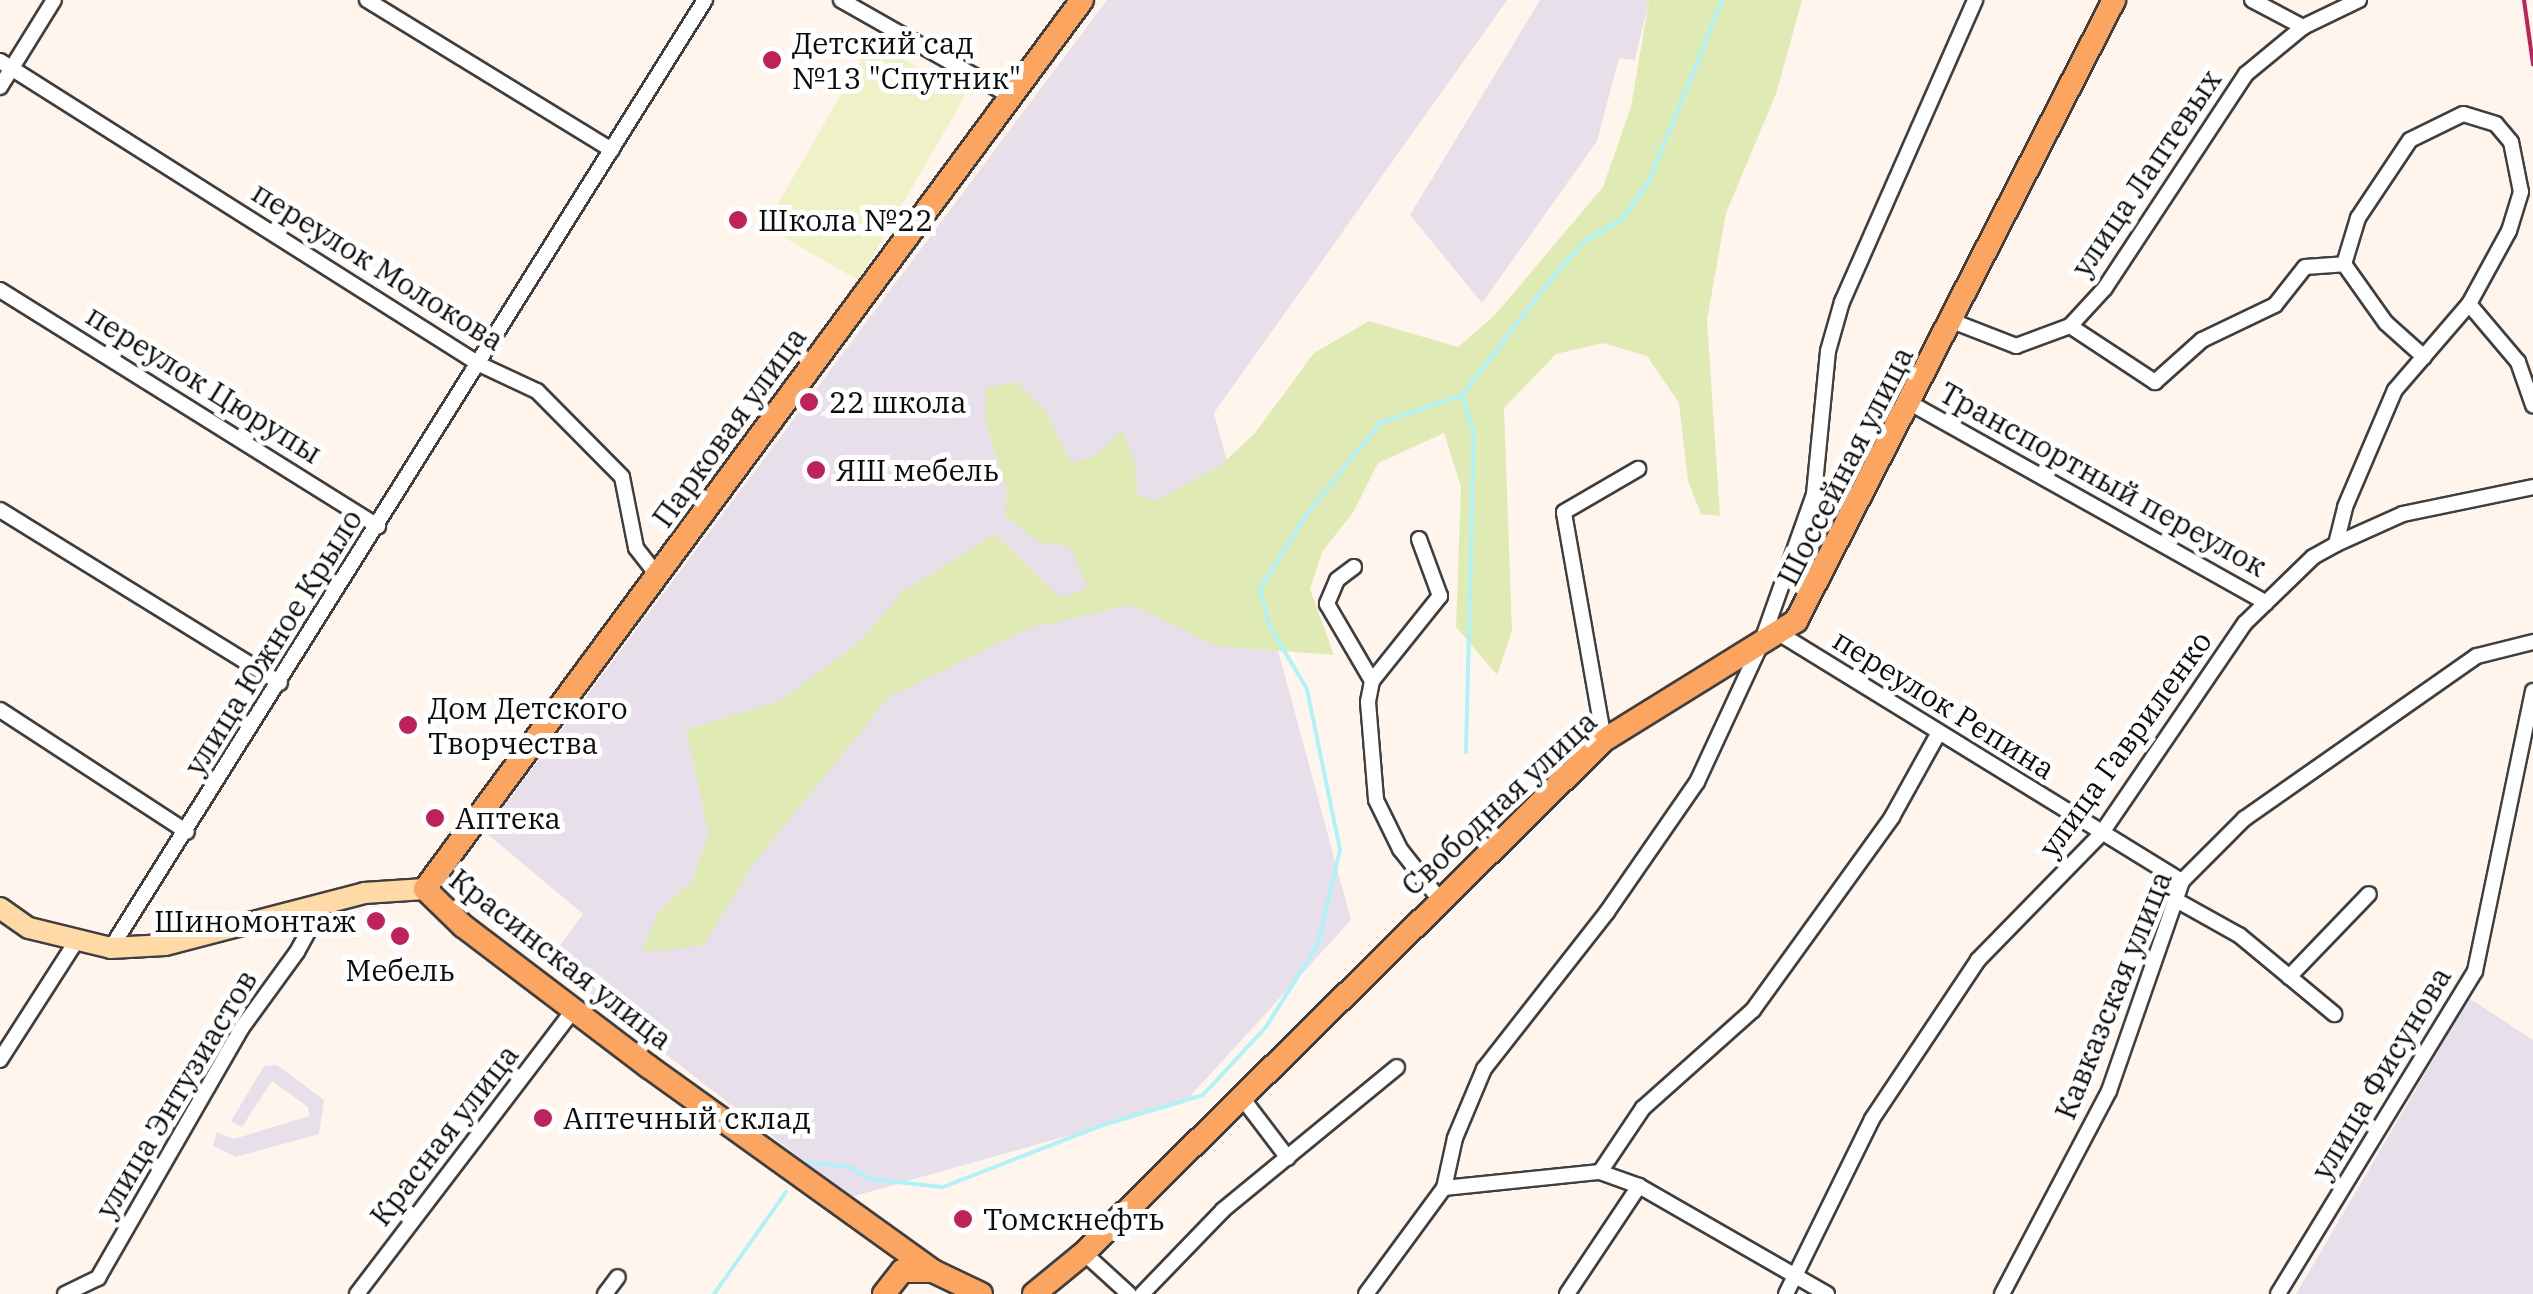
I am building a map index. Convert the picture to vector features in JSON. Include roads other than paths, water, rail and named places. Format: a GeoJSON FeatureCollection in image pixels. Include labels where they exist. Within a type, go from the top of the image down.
{"type":"FeatureCollection","features":[{"type":"Feature","properties":{"kind":"main road","name":"Парковая улица"},"geometry":{"type":"LineString","coordinates":[[425,889],[1082,0]]}},
{"type":"Feature","properties":{"kind":"main road","name":"Шоссейная улица"},"geometry":{"type":"LineString","coordinates":[[1770,640],[1811,602],[2114,0]]}},
{"type":"Feature","properties":{"kind":"main road","name":"Свободная улица"},"geometry":{"type":"LineString","coordinates":[[1034,1292],[1084,1254],[1240,1095],[1604,740],[1770,640]]}},
{"type":"Feature","properties":{"kind":"main road","name":"Красинская улица"},"geometry":{"type":"LineString","coordinates":[[0,908],[29,928],[75,943],[111,948],[166,944],[321,908],[364,892],[425,889],[462,926],[933,1272]]}},
{"type":"Feature","properties":{"kind":"main road"},"geometry":{"type":"LineString","coordinates":[[872,1226],[888,1254],[886,1292]]}},
{"type":"Feature","properties":{"kind":"main road"},"geometry":{"type":"LineString","coordinates":[[886,1292],[909,1268],[933,1272],[980,1294]]}},
{"type":"Feature","properties":{"kind":"main road"},"geometry":{"type":"LineString","coordinates":[[933,1272],[947,1294]]}},
{"type":"Feature","properties":{"kind":"street"},"geometry":{"type":"LineString","coordinates":[[0,87],[6,64],[54,0]]}},
{"type":"Feature","properties":{"kind":"street"},"geometry":{"type":"LineString","coordinates":[[368,0],[612,150]]}},
{"type":"Feature","properties":{"kind":"street","name":"улица Южное Крыло"},"geometry":{"type":"LineString","coordinates":[[111,948],[705,0]]}},
{"type":"Feature","properties":{"kind":"street"},"geometry":{"type":"LineString","coordinates":[[841,0],[1010,96]]}},
{"type":"Feature","properties":{"kind":"street"},"geometry":{"type":"LineString","coordinates":[[1770,640],[1814,494],[1828,350],[1842,302],[1975,0]]}},
{"type":"Feature","properties":{"kind":"street"},"geometry":{"type":"LineString","coordinates":[[2252,0],[2303,28]]}},
{"type":"Feature","properties":{"kind":"street","name":"улица Лаптевых"},"geometry":{"type":"LineString","coordinates":[[2070,326],[2105,288],[2246,74],[2303,28],[2359,0]]}},
{"type":"Feature","properties":{"kind":"street","name":"переулок Молокова"},"geometry":{"type":"LineString","coordinates":[[6,64],[478,364],[537,391],[575,436],[618,471],[636,548],[657,574]]}},
{"type":"Feature","properties":{"kind":"street"},"geometry":{"type":"LineString","coordinates":[[2336,544],[2374,434],[2395,390],[2470,304],[2510,231],[2521,192],[2512,142],[2496,124],[2463,114],[2410,140],[2358,218],[2344,264]]}},
{"type":"Feature","properties":{"kind":"street"},"geometry":{"type":"LineString","coordinates":[[1952,321],[2016,346],[2070,326],[2155,382],[2202,340],[2275,306],[2305,267],[2344,264]]}},
{"type":"Feature","properties":{"kind":"street"},"geometry":{"type":"LineString","coordinates":[[2344,264],[2386,322],[2424,357]]}},
{"type":"Feature","properties":{"kind":"street","name":"переулок Цюрупы"},"geometry":{"type":"LineString","coordinates":[[0,290],[378,526]]}},
{"type":"Feature","properties":{"kind":"street"},"geometry":{"type":"LineString","coordinates":[[2470,304],[2518,362],[2533,405]]}},
{"type":"Feature","properties":{"kind":"street","name":"Транспортный переулок"},"geometry":{"type":"LineString","coordinates":[[1912,404],[2266,603]]}},
{"type":"Feature","properties":{"kind":"street"},"geometry":{"type":"LineString","coordinates":[[1604,740],[1564,512],[1638,468]]}},
{"type":"Feature","properties":{"kind":"street","name":"улица Гавриленко"},"geometry":{"type":"LineString","coordinates":[[1786,1294],[1872,1119],[1978,960],[2101,834],[2245,623],[2313,556],[2336,544],[2403,514],[2533,488]]}},
{"type":"Feature","properties":{"kind":"street"},"geometry":{"type":"LineString","coordinates":[[0,510],[280,683]]}},
{"type":"Feature","properties":{"kind":"street"},"geometry":{"type":"LineString","coordinates":[[1372,681],[1440,596],[1419,539]]}},
{"type":"Feature","properties":{"kind":"street"},"geometry":{"type":"LineString","coordinates":[[1354,568],[1337,580],[1327,604],[1372,681],[1376,800],[1400,848],[1440,900]]}},
{"type":"Feature","properties":{"kind":"street","name":"переулок Репина"},"geometry":{"type":"LineString","coordinates":[[1770,640],[1938,734],[2182,881]]}},
{"type":"Feature","properties":{"kind":"street","name":"Шоссейная улица"},"geometry":{"type":"LineString","coordinates":[[1444,1188],[1455,1138],[1484,1069],[1608,912],[1698,782],[1770,640]]}},
{"type":"Feature","properties":{"kind":"street","name":"Кавказская улица"},"geometry":{"type":"LineString","coordinates":[[2002,1294],[2109,1091],[2182,881],[2244,818],[2477,656],[2533,642]]}},
{"type":"Feature","properties":{"kind":"street","name":"улица Фисунова"},"geometry":{"type":"LineString","coordinates":[[2278,1294],[2440,1038],[2474,971],[2533,690]]}},
{"type":"Feature","properties":{"kind":"street"},"geometry":{"type":"LineString","coordinates":[[0,710],[187,832]]}},
{"type":"Feature","properties":{"kind":"street"},"geometry":{"type":"LineString","coordinates":[[1600,1172],[1642,1108],[1754,1010],[1884,830],[1938,734]]}},
{"type":"Feature","properties":{"kind":"street"},"geometry":{"type":"LineString","coordinates":[[2289,976],[2369,894]]}},
{"type":"Feature","properties":{"kind":"street"},"geometry":{"type":"LineString","coordinates":[[2176,900],[2240,935],[2334,1014]]}},
{"type":"Feature","properties":{"kind":"street","name":"улица Энтузиастов"},"geometry":{"type":"LineString","coordinates":[[65,1294],[98,1278],[240,1029],[298,952],[321,908]]}},
{"type":"Feature","properties":{"kind":"street"},"geometry":{"type":"LineString","coordinates":[[0,1060],[75,943]]}},
{"type":"Feature","properties":{"kind":"street","name":"Красная улица"},"geometry":{"type":"LineString","coordinates":[[356,1294],[574,1010]]}},
{"type":"Feature","properties":{"kind":"street"},"geometry":{"type":"LineString","coordinates":[[1142,1294],[1223,1210],[1397,1066]]}},
{"type":"Feature","properties":{"kind":"street"},"geometry":{"type":"LineString","coordinates":[[1240,1095],[1288,1158]]}},
{"type":"Feature","properties":{"kind":"street"},"geometry":{"type":"LineString","coordinates":[[1366,1294],[1444,1188],[1600,1172],[1640,1186],[1827,1294]]}},
{"type":"Feature","properties":{"kind":"street"},"geometry":{"type":"LineString","coordinates":[[1567,1294],[1640,1186]]}},
{"type":"Feature","properties":{"kind":"street"},"geometry":{"type":"LineString","coordinates":[[1084,1254],[1129,1294]]}},
{"type":"Feature","properties":{"kind":"street"},"geometry":{"type":"LineString","coordinates":[[605,1294],[618,1277]]}},
{"type":"Feature","properties":{"kind":"waterway"},"geometry":{"type":"LineString","coordinates":[[1466,752],[1474,433],[1462,395],[1552,278],[1586,240],[1623,219],[1649,181],[1722,0]]}},
{"type":"Feature","properties":{"kind":"waterway"},"geometry":{"type":"LineString","coordinates":[[809,1163],[847,1166],[870,1179],[943,1187],[1103,1125],[1203,1095],[1266,1027],[1318,944],[1340,850],[1307,689],[1270,627],[1260,589],[1307,514],[1380,423],[1462,395]]}},
{"type":"Feature","properties":{"kind":"waterway"},"geometry":{"type":"LineString","coordinates":[[714,1294],[786,1192]]}},
{"type":"Feature","properties":{"kind":"railway"},"geometry":{"type":"LineString","coordinates":[[2524,0],[2533,64]]}},
{"type":"Feature","properties":{"kind":"place","name":"Детский сад №13 \"Спутник\""},"geometry":{"type":"Point","coordinates":[772,60]}},
{"type":"Feature","properties":{"kind":"place","name":"Школа №22"},"geometry":{"type":"Point","coordinates":[738,220]}},
{"type":"Feature","properties":{"kind":"place","name":"22 школа"},"geometry":{"type":"Point","coordinates":[809,402]}},
{"type":"Feature","properties":{"kind":"place","name":"ЯШ мебель"},"geometry":{"type":"Point","coordinates":[816,470]}},
{"type":"Feature","properties":{"kind":"place","name":"Дом Детского Творчества"},"geometry":{"type":"Point","coordinates":[408,725]}},
{"type":"Feature","properties":{"kind":"place","name":"Аптека"},"geometry":{"type":"Point","coordinates":[435,818]}},
{"type":"Feature","properties":{"kind":"place","name":"Шиномонтаж"},"geometry":{"type":"Point","coordinates":[376,921]}},
{"type":"Feature","properties":{"kind":"place","name":"Мебель"},"geometry":{"type":"Point","coordinates":[400,936]}},
{"type":"Feature","properties":{"kind":"place","name":"Аптечный склад"},"geometry":{"type":"Point","coordinates":[543,1118]}},
{"type":"Feature","properties":{"kind":"place","name":"Томскнефть"},"geometry":{"type":"Point","coordinates":[963,1219]}}]}
